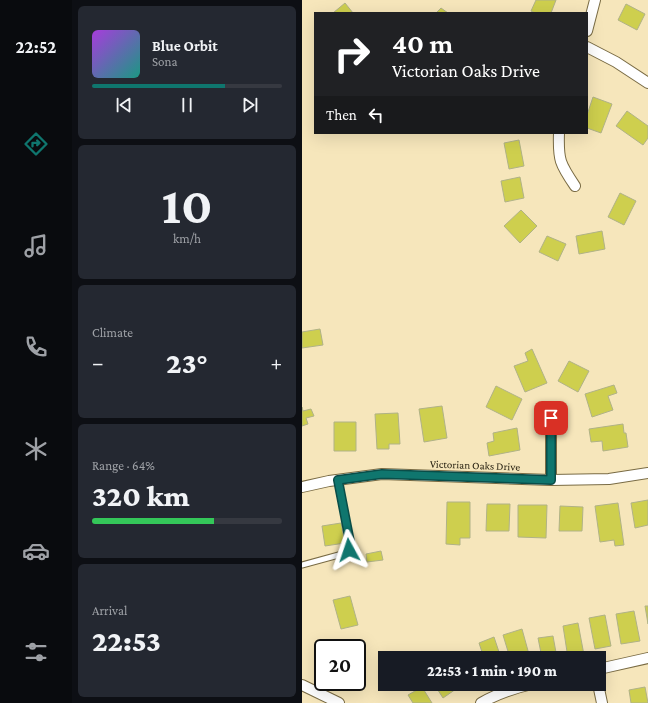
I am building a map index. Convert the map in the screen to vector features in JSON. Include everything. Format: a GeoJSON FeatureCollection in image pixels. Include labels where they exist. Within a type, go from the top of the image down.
{"type":"FeatureCollection","features":[{"type":"Feature","properties":{"kind":"street"},"geometry":{"type":"LineString","coordinates":[[588,27],[595,0]]}},
{"type":"Feature","properties":{"kind":"street"},"geometry":{"type":"LineString","coordinates":[[588,48],[616,62],[648,83]]}},
{"type":"Feature","properties":{"kind":"street"},"geometry":{"type":"LineString","coordinates":[[559,134],[558,151],[560,162],[574,186]]}},
{"type":"Feature","properties":{"kind":"street"},"geometry":{"type":"LineString","coordinates":[[551,418],[551,480]]}},
{"type":"Feature","properties":{"kind":"street","name":"Victorian Oaks Drive"},"geometry":{"type":"LineString","coordinates":[[302,487],[382,474],[551,480],[609,479],[648,473]]}},
{"type":"Feature","properties":{"kind":"street"},"geometry":{"type":"LineString","coordinates":[[606,667],[648,658]]}},
{"type":"Feature","properties":{"kind":"street"},"geometry":{"type":"LineString","coordinates":[[302,685],[339,703]]}},
{"type":"Feature","properties":{"kind":"street"},"geometry":{"type":"LineString","coordinates":[[481,703],[508,691]]}},
{"type":"Feature","properties":{"kind":"street"},"geometry":{"type":"LineString","coordinates":[[599,691],[602,703]]}},
{"type":"Feature","properties":{"kind":"lane"},"geometry":{"type":"LineString","coordinates":[[302,565],[346,553],[349,550],[350,542],[338,480]]}},
{"type":"Feature","properties":{"kind":"building"},"geometry":{"type":"Polygon","coordinates":[[[536,0],[556,0],[551,12],[531,11],[536,0]]]}},
{"type":"Feature","properties":{"kind":"building"},"geometry":{"type":"Polygon","coordinates":[[[345,3],[352,12],[334,12],[345,3]]]}},
{"type":"Feature","properties":{"kind":"building"},"geometry":{"type":"Polygon","coordinates":[[[626,4],[645,14],[637,30],[618,20],[626,4]]]}},
{"type":"Feature","properties":{"kind":"building"},"geometry":{"type":"Polygon","coordinates":[[[441,8],[447,12],[437,12],[441,8]]]}},
{"type":"Feature","properties":{"kind":"building"},"geometry":{"type":"Polygon","coordinates":[[[593,97],[612,104],[601,133],[588,128],[588,112],[593,97]]]}},
{"type":"Feature","properties":{"kind":"building"},"geometry":{"type":"Polygon","coordinates":[[[627,111],[648,126],[648,138],[643,145],[616,126],[627,111]]]}},
{"type":"Feature","properties":{"kind":"building"},"geometry":{"type":"Polygon","coordinates":[[[519,140],[524,166],[509,169],[504,143],[519,140]]]}},
{"type":"Feature","properties":{"kind":"building"},"geometry":{"type":"Polygon","coordinates":[[[520,177],[524,198],[505,202],[501,181],[520,177]]]}},
{"type":"Feature","properties":{"kind":"building"},"geometry":{"type":"Polygon","coordinates":[[[620,193],[636,201],[624,225],[608,217],[620,193]]]}},
{"type":"Feature","properties":{"kind":"building"},"geometry":{"type":"Polygon","coordinates":[[[521,210],[537,226],[520,243],[504,226],[521,210]]]}},
{"type":"Feature","properties":{"kind":"building"},"geometry":{"type":"Polygon","coordinates":[[[602,231],[605,249],[579,254],[576,236],[602,231]]]}},
{"type":"Feature","properties":{"kind":"building"},"geometry":{"type":"Polygon","coordinates":[[[547,236],[566,244],[558,261],[539,252],[547,236]]]}},
{"type":"Feature","properties":{"kind":"building"},"geometry":{"type":"Polygon","coordinates":[[[320,329],[323,345],[302,348],[302,332],[320,329]]]}},
{"type":"Feature","properties":{"kind":"building"},"geometry":{"type":"Polygon","coordinates":[[[532,349],[547,383],[525,392],[514,366],[528,361],[525,353],[532,349]]]}},
{"type":"Feature","properties":{"kind":"building"},"geometry":{"type":"Polygon","coordinates":[[[569,361],[589,371],[578,392],[558,381],[569,361]]]}},
{"type":"Feature","properties":{"kind":"building"},"geometry":{"type":"Polygon","coordinates":[[[614,385],[617,393],[608,396],[613,410],[592,417],[585,394],[614,385]]]}},
{"type":"Feature","properties":{"kind":"building"},"geometry":{"type":"Polygon","coordinates":[[[496,386],[522,399],[512,420],[486,407],[496,386]]]}},
{"type":"Feature","properties":{"kind":"building"},"geometry":{"type":"Polygon","coordinates":[[[442,406],[447,438],[424,442],[419,409],[442,406]]]}},
{"type":"Feature","properties":{"kind":"building"},"geometry":{"type":"Polygon","coordinates":[[[302,407],[303,411],[311,409],[314,416],[306,418],[308,424],[302,426],[302,407]]]}},
{"type":"Feature","properties":{"kind":"building"},"geometry":{"type":"Polygon","coordinates":[[[398,413],[400,444],[389,444],[389,449],[377,449],[375,414],[398,413]]]}},
{"type":"Feature","properties":{"kind":"building"},"geometry":{"type":"Polygon","coordinates":[[[334,422],[356,422],[356,451],[334,451],[334,422]]]}},
{"type":"Feature","properties":{"kind":"building"},"geometry":{"type":"Polygon","coordinates":[[[623,424],[628,447],[603,451],[602,441],[591,442],[589,429],[623,424]]]}},
{"type":"Feature","properties":{"kind":"building"},"geometry":{"type":"Polygon","coordinates":[[[517,428],[520,450],[489,456],[487,443],[494,441],[493,433],[517,428]]]}},
{"type":"Feature","properties":{"kind":"building"},"geometry":{"type":"Polygon","coordinates":[[[648,500],[648,525],[635,528],[631,503],[648,500]]]}},
{"type":"Feature","properties":{"kind":"building"},"geometry":{"type":"Polygon","coordinates":[[[447,502],[470,502],[470,538],[460,538],[460,545],[446,544],[447,502]]]}},
{"type":"Feature","properties":{"kind":"building"},"geometry":{"type":"Polygon","coordinates":[[[618,503],[624,545],[615,546],[614,540],[600,542],[595,506],[618,503]]]}},
{"type":"Feature","properties":{"kind":"building"},"geometry":{"type":"Polygon","coordinates":[[[487,504],[510,504],[509,531],[486,531],[487,504]]]}},
{"type":"Feature","properties":{"kind":"building"},"geometry":{"type":"Polygon","coordinates":[[[518,505],[547,505],[546,538],[518,537],[518,505]]]}},
{"type":"Feature","properties":{"kind":"building"},"geometry":{"type":"Polygon","coordinates":[[[560,506],[583,507],[582,531],[559,531],[560,506]]]}},
{"type":"Feature","properties":{"kind":"building"},"geometry":{"type":"Polygon","coordinates":[[[341,523],[345,543],[325,546],[322,526],[341,523]]]}},
{"type":"Feature","properties":{"kind":"building"},"geometry":{"type":"Polygon","coordinates":[[[381,551],[383,560],[367,562],[366,554],[381,551]]]}},
{"type":"Feature","properties":{"kind":"building"},"geometry":{"type":"Polygon","coordinates":[[[350,596],[358,625],[341,629],[333,600],[350,596]]]}},
{"type":"Feature","properties":{"kind":"building"},"geometry":{"type":"Polygon","coordinates":[[[645,606],[648,606],[648,624],[645,606]]]}},
{"type":"Feature","properties":{"kind":"building"},"geometry":{"type":"Polygon","coordinates":[[[634,611],[640,641],[621,644],[616,614],[634,611]]]}},
{"type":"Feature","properties":{"kind":"building"},"geometry":{"type":"Polygon","coordinates":[[[605,615],[611,646],[595,649],[589,618],[605,615]]]}},
{"type":"Feature","properties":{"kind":"building"},"geometry":{"type":"Polygon","coordinates":[[[578,623],[583,651],[567,651],[563,626],[578,623]]]}},
{"type":"Feature","properties":{"kind":"building"},"geometry":{"type":"Polygon","coordinates":[[[522,629],[528,651],[508,651],[503,635],[522,629]]]}},
{"type":"Feature","properties":{"kind":"building"},"geometry":{"type":"Polygon","coordinates":[[[553,636],[556,651],[541,651],[538,638],[553,636]]]}},
{"type":"Feature","properties":{"kind":"building"},"geometry":{"type":"Polygon","coordinates":[[[494,637],[499,651],[482,651],[479,643],[494,637]]]}},
{"type":"Feature","properties":{"kind":"building"},"geometry":{"type":"Polygon","coordinates":[[[645,687],[648,703],[631,703],[629,690],[645,687]]]}},
{"type":"Feature","properties":{"kind":"building"},"geometry":{"type":"Polygon","coordinates":[[[415,691],[424,691],[432,703],[413,703],[408,695],[415,691]]]}},
{"type":"Feature","properties":{"kind":"building"},"geometry":{"type":"Polygon","coordinates":[[[438,691],[453,691],[443,698],[438,691]]]}},
{"type":"Feature","properties":{"kind":"route"},"geometry":{"type":"LineString","coordinates":[[349,550],[350,542],[338,480],[382,474],[551,480],[551,418]]}}]}
